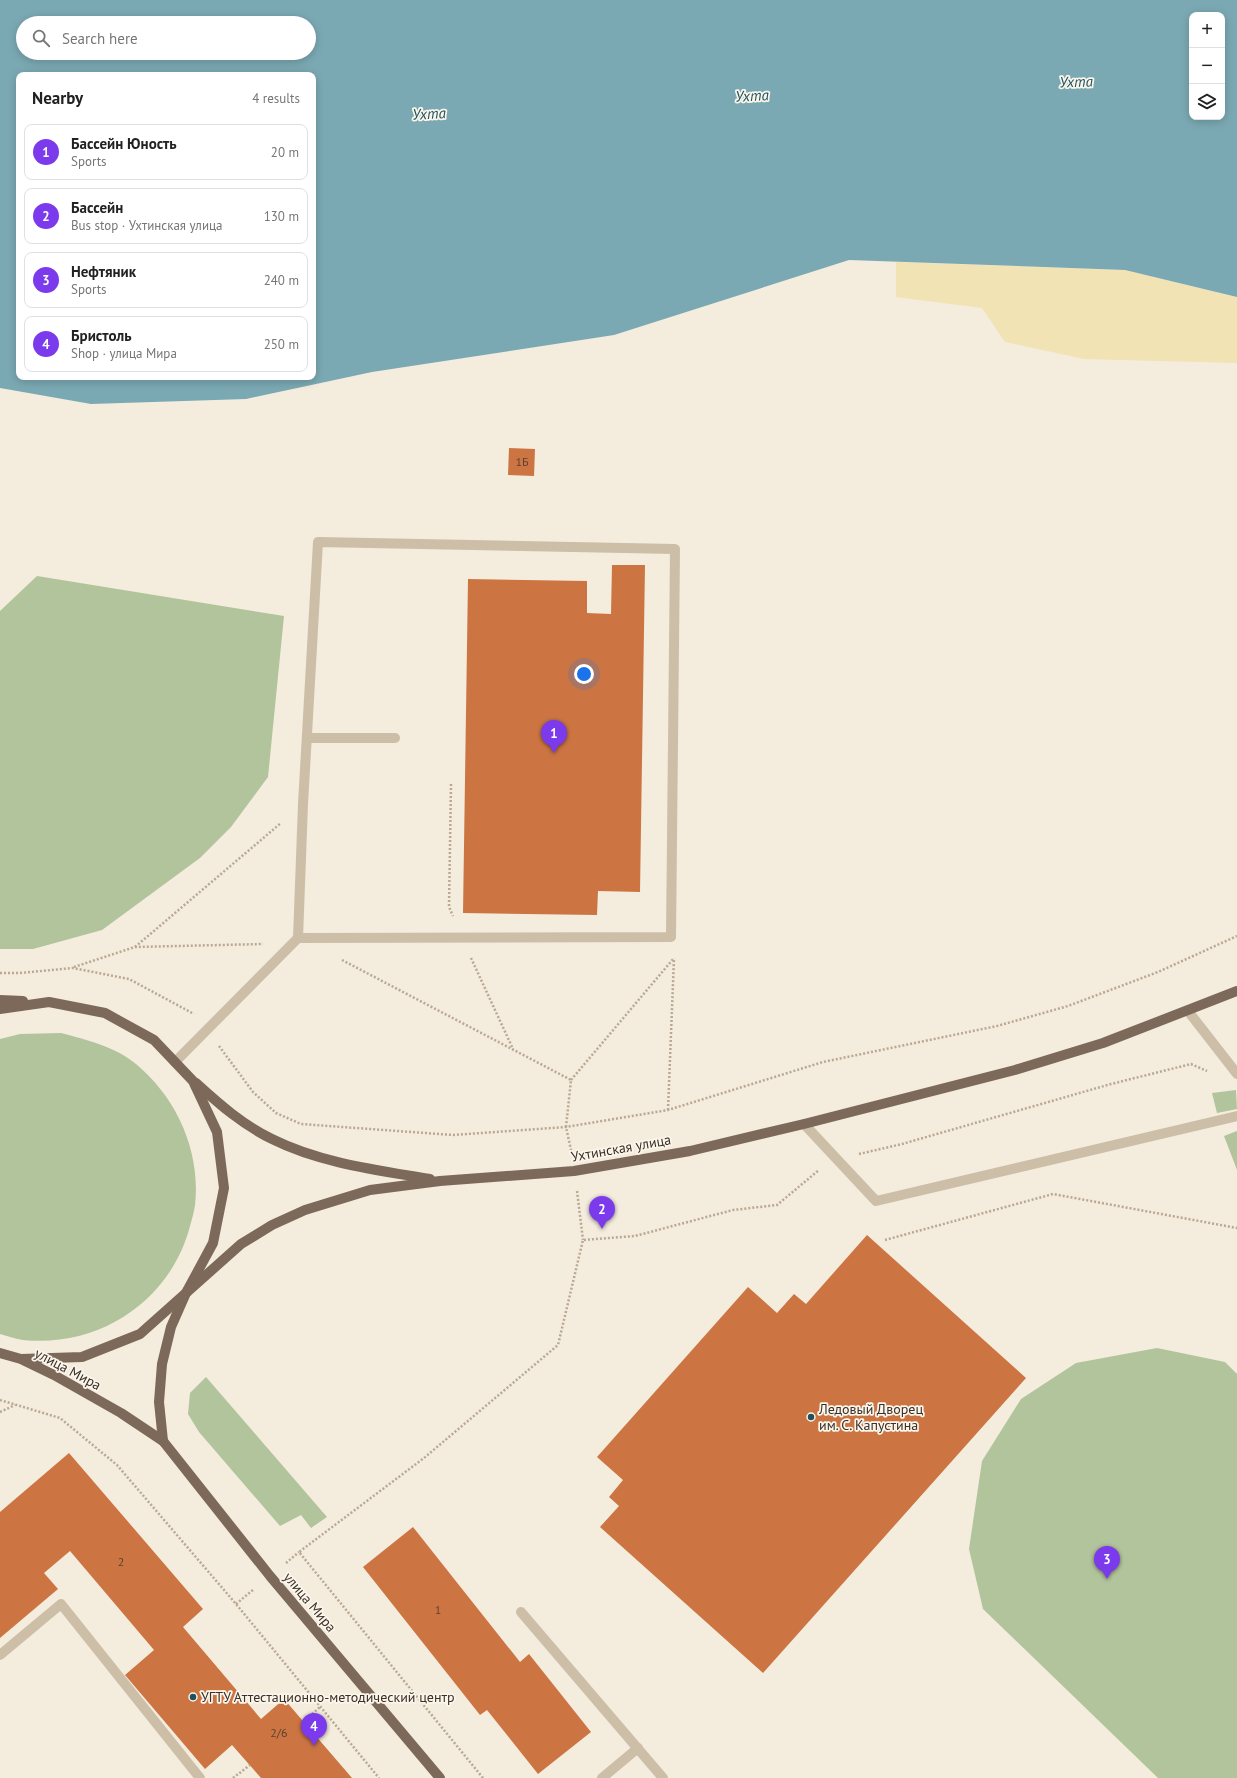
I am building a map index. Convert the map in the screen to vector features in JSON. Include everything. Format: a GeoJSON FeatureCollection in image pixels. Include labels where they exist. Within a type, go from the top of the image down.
{"type":"FeatureCollection","features":[{"type":"Feature","properties":{"kind":"main road","name":"Ухтинская улица"},"geometry":{"type":"LineString","coordinates":[[440,1181],[574,1171],[690,1151],[804,1124],[1015,1070],[1103,1042],[1188,1011],[1237,991]]}},
{"type":"Feature","properties":{"kind":"main road"},"geometry":{"type":"LineString","coordinates":[[0,1000],[49,1002],[105,1013],[154,1040],[193,1081],[218,1103],[244,1122],[271,1138],[301,1152],[369,1168],[440,1181]]}},
{"type":"Feature","properties":{"kind":"main road"},"geometry":{"type":"LineString","coordinates":[[0,1009],[49,1002]]}},
{"type":"Feature","properties":{"kind":"main road"},"geometry":{"type":"LineString","coordinates":[[163,1441],[159,1402],[162,1364],[171,1327],[186,1293],[213,1243],[224,1188],[217,1132],[193,1081]]}},
{"type":"Feature","properties":{"kind":"main road"},"geometry":{"type":"LineString","coordinates":[[0,1353],[21,1359],[82,1357],[140,1334],[241,1244],[272,1225],[305,1210],[370,1190],[440,1181]]}},
{"type":"Feature","properties":{"kind":"main road","name":"улица Мира"},"geometry":{"type":"LineString","coordinates":[[21,1359],[54,1375],[115,1410],[163,1441],[270,1576],[440,1778]]}},
{"type":"Feature","properties":{"kind":"lane"},"geometry":{"type":"LineString","coordinates":[[176,1062],[298,938],[303,804],[318,542],[675,549],[671,937],[298,938]]}},
{"type":"Feature","properties":{"kind":"lane"},"geometry":{"type":"LineString","coordinates":[[307,738],[395,738]]}},
{"type":"Feature","properties":{"kind":"lane"},"geometry":{"type":"LineString","coordinates":[[1188,1011],[1237,1074]]}},
{"type":"Feature","properties":{"kind":"lane"},"geometry":{"type":"LineString","coordinates":[[804,1124],[876,1201],[1237,1116]]}},
{"type":"Feature","properties":{"kind":"lane"},"geometry":{"type":"LineString","coordinates":[[0,1656],[61,1604],[200,1778]]}},
{"type":"Feature","properties":{"kind":"lane"},"geometry":{"type":"LineString","coordinates":[[521,1612],[663,1778]]}},
{"type":"Feature","properties":{"kind":"lane"},"geometry":{"type":"LineString","coordinates":[[602,1778],[638,1748]]}},
{"type":"Feature","properties":{"kind":"path"},"geometry":{"type":"LineString","coordinates":[[135,947],[303,804]]}},
{"type":"Feature","properties":{"kind":"path"},"geometry":{"type":"LineString","coordinates":[[73,968],[130,979],[198,1016],[253,1092],[276,1113],[301,1124],[453,1135],[566,1127],[668,1110],[824,1062],[997,1026],[1068,1006],[1158,972],[1237,936]]}},
{"type":"Feature","properties":{"kind":"path"},"geometry":{"type":"LineString","coordinates":[[668,1110],[674,958],[671,937]]}},
{"type":"Feature","properties":{"kind":"path"},"geometry":{"type":"LineString","coordinates":[[0,973],[20,973],[73,968],[135,947],[268,944],[289,947]]}},
{"type":"Feature","properties":{"kind":"path"},"geometry":{"type":"LineString","coordinates":[[337,957],[571,1080]]}},
{"type":"Feature","properties":{"kind":"path"},"geometry":{"type":"LineString","coordinates":[[566,1127],[571,1080],[674,958]]}},
{"type":"Feature","properties":{"kind":"path"},"geometry":{"type":"LineString","coordinates":[[483,1778],[299,1552],[424,1458],[558,1345],[583,1240],[635,1236],[733,1210],[777,1205],[816,1172],[848,1156],[902,1144],[1111,1084],[1190,1064],[1210,1072]]}},
{"type":"Feature","properties":{"kind":"path"},"geometry":{"type":"LineString","coordinates":[[885,1240],[1053,1194],[1237,1228]]}},
{"type":"Feature","properties":{"kind":"path"},"geometry":{"type":"LineString","coordinates":[[0,1400],[60,1418],[117,1465],[236,1604],[379,1778]]}},
{"type":"Feature","properties":{"kind":"path"},"geometry":{"type":"LineString","coordinates":[[0,1412],[15,1405]]}},
{"type":"Feature","properties":{"kind":"path"},"geometry":{"type":"LineString","coordinates":[[303,1722],[320,1707]]}},
{"type":"Feature","properties":{"kind":"path"},"geometry":{"type":"LineString","coordinates":[[233,1778],[250,1765]]}},
{"type":"Feature","properties":{"kind":"green space"},"geometry":{"type":"Polygon","coordinates":[[[37,576],[284,616],[268,777],[231,827],[200,858],[102,930],[33,949],[0,949],[0,611],[37,576]]]}},
{"type":"Feature","properties":{"kind":"green space"},"geometry":{"type":"Polygon","coordinates":[[[61,1033],[100,1044],[128,1058],[151,1078],[163,1093],[183,1127],[190,1146],[196,1185],[195,1205],[194,1213],[181,1252],[167,1276],[149,1297],[128,1314],[105,1327],[79,1336],[52,1340],[23,1340],[0,1334],[0,1039],[20,1034],[61,1033]]]}},
{"type":"Feature","properties":{"kind":"green space"},"geometry":{"type":"Polygon","coordinates":[[[1236,1090],[1237,1109],[1217,1113],[1212,1093],[1236,1090]]]}},
{"type":"Feature","properties":{"kind":"green space"},"geometry":{"type":"Polygon","coordinates":[[[1237,1131],[1237,1170],[1224,1136],[1237,1131]]]}},
{"type":"Feature","properties":{"kind":"green space"},"geometry":{"type":"Polygon","coordinates":[[[1157,1348],[1225,1362],[1237,1374],[1237,1778],[1158,1778],[983,1609],[969,1549],[982,1461],[1021,1399],[1076,1363],[1157,1348]]]}},
{"type":"Feature","properties":{"kind":"green space"},"geometry":{"type":"Polygon","coordinates":[[[206,1377],[327,1517],[311,1528],[301,1515],[280,1526],[199,1432],[188,1414],[190,1393],[206,1377]]]}},
{"type":"Feature","properties":{"kind":"sand"},"geometry":{"type":"Polygon","coordinates":[[[896,262],[1125,270],[1237,297],[1237,363],[1084,359],[1005,342],[982,308],[896,297],[896,262]]]}},
{"type":"Feature","properties":{"kind":"water","name":"Ухта"},"geometry":{"type":"Polygon","coordinates":[[[0,0],[1237,0],[1237,297],[1125,270],[849,260],[614,335],[372,372],[246,399],[91,404],[0,388],[0,0]]]}},
{"type":"Feature","properties":{"kind":"building"},"geometry":{"type":"Polygon","coordinates":[[[509,448],[535,449],[534,476],[508,475],[509,448]]]}},
{"type":"Feature","properties":{"kind":"building"},"geometry":{"type":"Polygon","coordinates":[[[612,565],[645,565],[640,892],[598,891],[597,915],[463,913],[468,579],[587,581],[587,613],[611,614],[612,565]]]}},
{"type":"Feature","properties":{"kind":"building","name":"Ледовый Дворец им. С. Капустина"},"geometry":{"type":"Polygon","coordinates":[[[867,1235],[1026,1378],[763,1673],[600,1527],[619,1506],[609,1497],[623,1480],[597,1457],[748,1287],[777,1313],[794,1294],[806,1304],[867,1235]]]}},
{"type":"Feature","properties":{"kind":"building"},"geometry":{"type":"Polygon","coordinates":[[[69,1453],[203,1609],[183,1627],[261,1719],[284,1699],[352,1778],[261,1778],[232,1745],[205,1769],[125,1675],[154,1650],[70,1551],[44,1573],[58,1589],[0,1638],[0,1512],[69,1453]]]}},
{"type":"Feature","properties":{"kind":"building"},"geometry":{"type":"Polygon","coordinates":[[[413,1527],[520,1662],[529,1654],[591,1732],[538,1774],[487,1710],[480,1715],[363,1567],[413,1527]]]}},
{"type":"Feature","properties":{"kind":"place","name":"Бассейн Юность"},"geometry":{"type":"Point","coordinates":[554,753]}},
{"type":"Feature","properties":{"kind":"place","name":"Бассейн"},"geometry":{"type":"Point","coordinates":[602,1229]}},
{"type":"Feature","properties":{"kind":"place","name":"Ледовый Дворец им. С. Капустина"},"geometry":{"type":"Point","coordinates":[811,1417]}},
{"type":"Feature","properties":{"kind":"place","name":"Нефтяник"},"geometry":{"type":"Point","coordinates":[1107,1579]}},
{"type":"Feature","properties":{"kind":"place","name":"УГТУ Аттестационно-методический центр"},"geometry":{"type":"Point","coordinates":[193,1697]}},
{"type":"Feature","properties":{"kind":"place","name":"Бристоль"},"geometry":{"type":"Point","coordinates":[314,1746]}}]}
